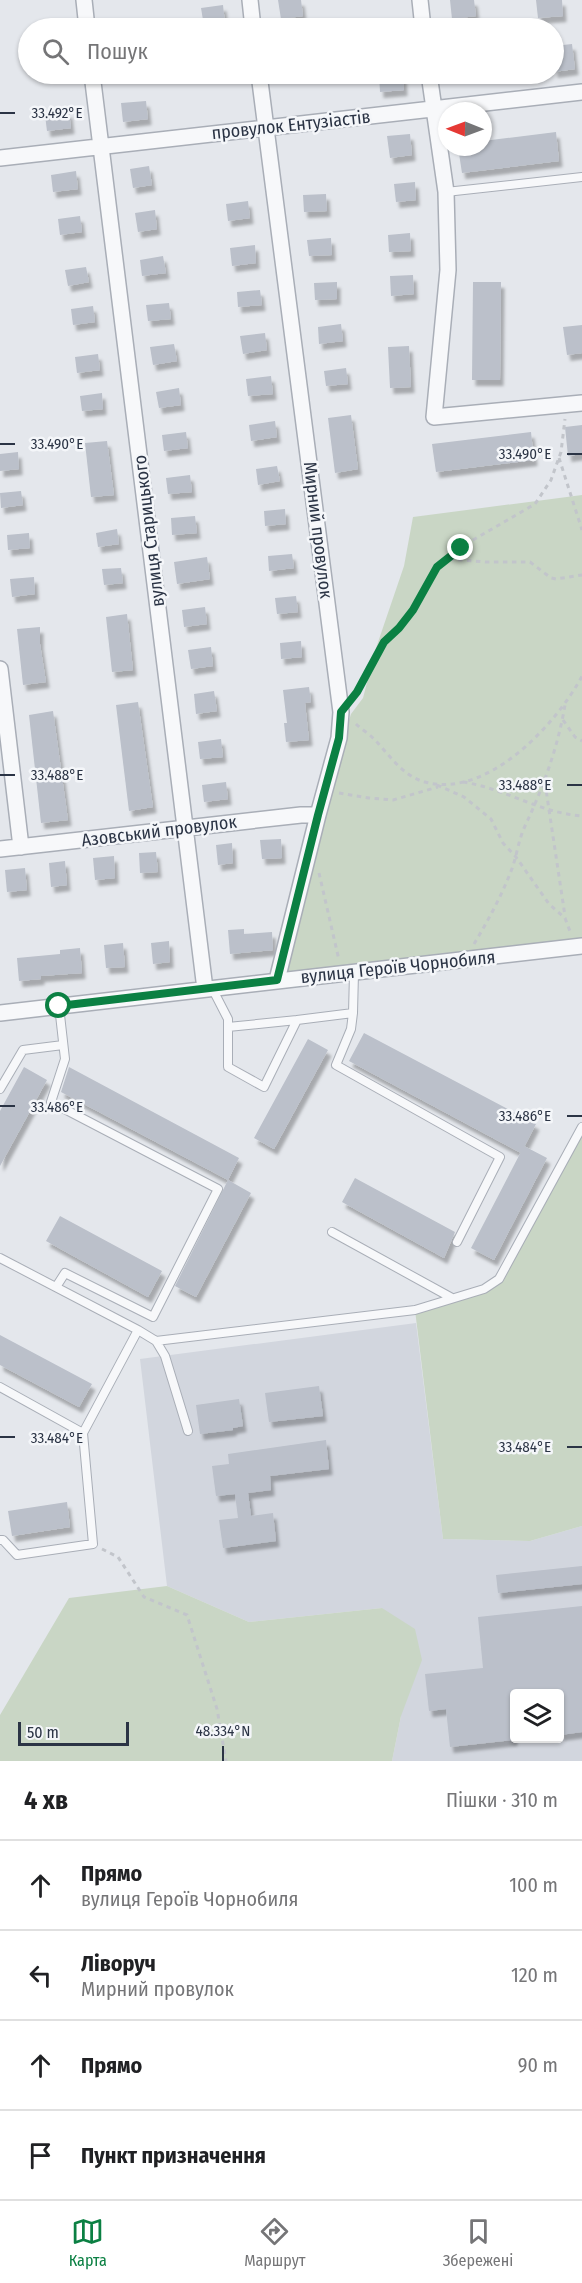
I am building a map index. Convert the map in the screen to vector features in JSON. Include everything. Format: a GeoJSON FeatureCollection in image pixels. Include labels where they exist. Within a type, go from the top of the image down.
{"type":"FeatureCollection","features":[{"type":"Feature","properties":{"kind":"street"},"geometry":{"type":"LineString","coordinates":[[84,0],[86,18]]}},
{"type":"Feature","properties":{"kind":"street"},"geometry":{"type":"LineString","coordinates":[[250,0],[253,18]]}},
{"type":"Feature","properties":{"kind":"street"},"geometry":{"type":"LineString","coordinates":[[420,0],[422,18]]}},
{"type":"Feature","properties":{"kind":"street","name":"вулиця Старицького"},"geometry":{"type":"LineString","coordinates":[[94,84],[185,828],[209,988]]}},
{"type":"Feature","properties":{"kind":"street","name":"Мирний провулок"},"geometry":{"type":"LineString","coordinates":[[260,84],[341,712],[339,738],[277,980]]}},
{"type":"Feature","properties":{"kind":"street"},"geometry":{"type":"LineString","coordinates":[[430,84],[446,192],[448,270],[434,417],[574,404]]}},
{"type":"Feature","properties":{"kind":"street","name":"провулок Ентузіастів"},"geometry":{"type":"LineString","coordinates":[[0,158],[582,92]]}},
{"type":"Feature","properties":{"kind":"street"},"geometry":{"type":"LineString","coordinates":[[0,669],[21,847]]}},
{"type":"Feature","properties":{"kind":"street","name":"Азовський провулок"},"geometry":{"type":"LineString","coordinates":[[0,849],[301,815],[318,815]]}},
{"type":"Feature","properties":{"kind":"street","name":"вулиця Героїв Чорнобиля"},"geometry":{"type":"LineString","coordinates":[[0,1013],[578,947]]}},
{"type":"Feature","properties":{"kind":"lane"},"geometry":{"type":"LineString","coordinates":[[446,192],[582,177]]}},
{"type":"Feature","properties":{"kind":"lane"},"geometry":{"type":"LineString","coordinates":[[349,974],[353,1013],[351,1029],[336,1065],[500,1157],[457,1242]]}},
{"type":"Feature","properties":{"kind":"lane"},"geometry":{"type":"LineString","coordinates":[[209,988],[228,1019],[228,1067],[264,1087],[297,1020]]}},
{"type":"Feature","properties":{"kind":"lane"},"geometry":{"type":"LineString","coordinates":[[56,1287],[65,1273],[153,1317],[218,1189],[51,1102],[64,1059],[59,1006]]}},
{"type":"Feature","properties":{"kind":"lane"},"geometry":{"type":"LineString","coordinates":[[228,1027],[353,1013]]}},
{"type":"Feature","properties":{"kind":"lane"},"geometry":{"type":"LineString","coordinates":[[0,1089],[23,1050],[63,1045]]}},
{"type":"Feature","properties":{"kind":"lane"},"geometry":{"type":"LineString","coordinates":[[156,1341],[415,1310],[484,1289],[499,1279],[582,1127]]}},
{"type":"Feature","properties":{"kind":"lane"},"geometry":{"type":"LineString","coordinates":[[332,1232],[452,1298]]}},
{"type":"Feature","properties":{"kind":"lane"},"geometry":{"type":"LineString","coordinates":[[0,1258],[156,1341],[165,1356],[188,1431]]}},
{"type":"Feature","properties":{"kind":"lane"},"geometry":{"type":"LineString","coordinates":[[0,1540],[3,1540],[17,1555],[93,1544],[83,1432],[138,1330]]}},
{"type":"Feature","properties":{"kind":"lane"},"geometry":{"type":"LineString","coordinates":[[0,1387],[83,1432]]}},
{"type":"Feature","properties":{"kind":"path"},"geometry":{"type":"LineString","coordinates":[[574,404],[551,480],[535,504],[461,548],[437,567],[413,610],[384,642],[357,692],[341,712],[372,737],[404,770],[425,782],[461,782],[479,785],[550,810],[582,816]]}},
{"type":"Feature","properties":{"kind":"path"},"geometry":{"type":"LineString","coordinates":[[559,458],[582,530]]}},
{"type":"Feature","properties":{"kind":"path"},"geometry":{"type":"LineString","coordinates":[[448,559],[530,562],[551,578],[556,579],[582,575]]}},
{"type":"Feature","properties":{"kind":"path"},"geometry":{"type":"LineString","coordinates":[[461,782],[488,773],[522,750],[565,704],[582,676]]}},
{"type":"Feature","properties":{"kind":"path"},"geometry":{"type":"LineString","coordinates":[[463,960],[500,898],[516,857],[524,827],[536,805],[545,780],[563,719],[565,704]]}},
{"type":"Feature","properties":{"kind":"path"},"geometry":{"type":"LineString","coordinates":[[563,719],[575,737],[582,741]]}},
{"type":"Feature","properties":{"kind":"path"},"geometry":{"type":"LineString","coordinates":[[545,780],[566,918],[578,947]]}},
{"type":"Feature","properties":{"kind":"path"},"geometry":{"type":"LineString","coordinates":[[433,783],[464,797],[491,819],[503,843],[516,857],[549,904],[566,918]]}},
{"type":"Feature","properties":{"kind":"path"},"geometry":{"type":"LineString","coordinates":[[323,796],[338,793],[393,800],[440,786]]}},
{"type":"Feature","properties":{"kind":"path"},"geometry":{"type":"LineString","coordinates":[[319,870],[349,974]]}},
{"type":"Feature","properties":{"kind":"path"},"geometry":{"type":"LineString","coordinates":[[93,1544],[118,1557],[144,1597],[187,1615],[217,1710],[226,1761]]}},
{"type":"Feature","properties":{"kind":"shaded area"},"geometry":{"type":"Polygon","coordinates":[[[416,1323],[443,1539],[530,1541],[582,1526],[582,1761],[392,1761],[401,1716],[382,1608],[249,1622],[167,1586],[140,1359],[416,1323]]]}},
{"type":"Feature","properties":{"kind":"green space"},"geometry":{"type":"Polygon","coordinates":[[[582,495],[582,942],[334,969],[283,972],[339,752],[351,714],[363,698],[376,648],[404,566],[413,517],[582,495]]]}},
{"type":"Feature","properties":{"kind":"green space"},"geometry":{"type":"Polygon","coordinates":[[[582,1127],[582,1526],[530,1541],[443,1539],[415,1310],[484,1289],[499,1279],[582,1127]]]}},
{"type":"Feature","properties":{"kind":"green space"},"geometry":{"type":"Polygon","coordinates":[[[167,1586],[249,1622],[382,1608],[415,1629],[422,1660],[401,1716],[392,1761],[0,1761],[0,1715],[69,1598],[167,1586]]]}},
{"type":"Feature","properties":{"kind":"building"},"geometry":{"type":"Polygon","coordinates":[[[278,0],[301,0],[303,16],[281,18],[278,0]]]}},
{"type":"Feature","properties":{"kind":"building"},"geometry":{"type":"Polygon","coordinates":[[[450,0],[474,0],[476,16],[452,18],[450,0]]]}},
{"type":"Feature","properties":{"kind":"building"},"geometry":{"type":"Polygon","coordinates":[[[536,0],[562,0],[563,16],[538,18],[536,0]]]}},
{"type":"Feature","properties":{"kind":"building"},"geometry":{"type":"Polygon","coordinates":[[[223,5],[224,18],[203,18],[201,8],[223,5]]]}},
{"type":"Feature","properties":{"kind":"building"},"geometry":{"type":"Polygon","coordinates":[[[572,44],[575,69],[564,71],[564,45],[572,44]]]}},
{"type":"Feature","properties":{"kind":"building"},"geometry":{"type":"Polygon","coordinates":[[[380,84],[404,84],[404,90],[380,92],[380,84]]]}},
{"type":"Feature","properties":{"kind":"building"},"geometry":{"type":"Polygon","coordinates":[[[146,101],[148,119],[123,122],[121,103],[146,101]]]}},
{"type":"Feature","properties":{"kind":"building"},"geometry":{"type":"Polygon","coordinates":[[[69,112],[71,128],[47,131],[45,115],[69,112]]]}},
{"type":"Feature","properties":{"kind":"building"},"geometry":{"type":"Polygon","coordinates":[[[556,132],[559,161],[462,173],[459,156],[492,156],[492,140],[556,132]]]}},
{"type":"Feature","properties":{"kind":"building"},"geometry":{"type":"Polygon","coordinates":[[[410,134],[412,155],[390,158],[387,136],[410,134]]]}},
{"type":"Feature","properties":{"kind":"building"},"geometry":{"type":"Polygon","coordinates":[[[149,166],[152,185],[133,188],[130,169],[149,166]]]}},
{"type":"Feature","properties":{"kind":"building"},"geometry":{"type":"Polygon","coordinates":[[[76,171],[78,189],[53,192],[51,175],[76,171]]]}},
{"type":"Feature","properties":{"kind":"building"},"geometry":{"type":"Polygon","coordinates":[[[415,182],[416,200],[396,202],[394,184],[415,182]]]}},
{"type":"Feature","properties":{"kind":"building"},"geometry":{"type":"Polygon","coordinates":[[[326,194],[327,211],[304,212],[303,195],[326,194]]]}},
{"type":"Feature","properties":{"kind":"building"},"geometry":{"type":"Polygon","coordinates":[[[248,201],[250,218],[228,221],[226,204],[248,201]]]}},
{"type":"Feature","properties":{"kind":"building"},"geometry":{"type":"Polygon","coordinates":[[[155,210],[157,229],[138,232],[135,213],[155,210]]]}},
{"type":"Feature","properties":{"kind":"building"},"geometry":{"type":"Polygon","coordinates":[[[80,216],[82,232],[60,235],[58,219],[80,216]]]}},
{"type":"Feature","properties":{"kind":"building"},"geometry":{"type":"Polygon","coordinates":[[[410,233],[411,251],[389,252],[388,235],[410,233]]]}},
{"type":"Feature","properties":{"kind":"building"},"geometry":{"type":"Polygon","coordinates":[[[331,238],[332,255],[309,256],[307,240],[331,238]]]}},
{"type":"Feature","properties":{"kind":"building"},"geometry":{"type":"Polygon","coordinates":[[[255,245],[256,263],[232,266],[230,248],[255,245]]]}},
{"type":"Feature","properties":{"kind":"building"},"geometry":{"type":"Polygon","coordinates":[[[163,256],[166,273],[142,276],[140,260],[163,256]]]}},
{"type":"Feature","properties":{"kind":"building"},"geometry":{"type":"Polygon","coordinates":[[[86,267],[89,282],[68,286],[65,270],[86,267]]]}},
{"type":"Feature","properties":{"kind":"building"},"geometry":{"type":"Polygon","coordinates":[[[413,275],[414,294],[391,296],[390,276],[413,275]]]}},
{"type":"Feature","properties":{"kind":"building"},"geometry":{"type":"Polygon","coordinates":[[[337,282],[337,299],[315,300],[314,283],[337,282]]]}},
{"type":"Feature","properties":{"kind":"building"},"geometry":{"type":"Polygon","coordinates":[[[473,282],[501,282],[500,380],[472,380],[473,282]]]}},
{"type":"Feature","properties":{"kind":"building"},"geometry":{"type":"Polygon","coordinates":[[[260,290],[262,305],[238,307],[237,292],[260,290]]]}},
{"type":"Feature","properties":{"kind":"building"},"geometry":{"type":"Polygon","coordinates":[[[169,303],[171,319],[148,321],[146,305],[169,303]]]}},
{"type":"Feature","properties":{"kind":"building"},"geometry":{"type":"Polygon","coordinates":[[[93,306],[95,322],[73,325],[71,309],[93,306]]]}},
{"type":"Feature","properties":{"kind":"building"},"geometry":{"type":"Polygon","coordinates":[[[341,324],[343,341],[319,344],[318,327],[341,324]]]}},
{"type":"Feature","properties":{"kind":"building"},"geometry":{"type":"Polygon","coordinates":[[[582,325],[582,353],[567,355],[563,327],[582,325]]]}},
{"type":"Feature","properties":{"kind":"building"},"geometry":{"type":"Polygon","coordinates":[[[265,333],[267,350],[243,354],[240,336],[265,333]]]}},
{"type":"Feature","properties":{"kind":"building"},"geometry":{"type":"Polygon","coordinates":[[[174,344],[177,361],[153,365],[150,347],[174,344]]]}},
{"type":"Feature","properties":{"kind":"building"},"geometry":{"type":"Polygon","coordinates":[[[409,346],[411,387],[390,388],[388,347],[409,346]]]}},
{"type":"Feature","properties":{"kind":"building"},"geometry":{"type":"Polygon","coordinates":[[[98,354],[100,370],[77,373],[75,357],[98,354]]]}},
{"type":"Feature","properties":{"kind":"building"},"geometry":{"type":"Polygon","coordinates":[[[346,368],[348,384],[326,386],[324,371],[346,368]]]}},
{"type":"Feature","properties":{"kind":"building"},"geometry":{"type":"Polygon","coordinates":[[[271,376],[273,394],[248,396],[246,379],[271,376]]]}},
{"type":"Feature","properties":{"kind":"building"},"geometry":{"type":"Polygon","coordinates":[[[179,388],[181,405],[159,408],[156,392],[179,388]]]}},
{"type":"Feature","properties":{"kind":"building"},"geometry":{"type":"Polygon","coordinates":[[[102,393],[103,409],[82,411],[80,396],[102,393]]]}},
{"type":"Feature","properties":{"kind":"building"},"geometry":{"type":"Polygon","coordinates":[[[351,415],[358,469],[335,473],[328,418],[351,415]]]}},
{"type":"Feature","properties":{"kind":"building"},"geometry":{"type":"Polygon","coordinates":[[[275,421],[277,437],[251,441],[249,425],[275,421]]]}},
{"type":"Feature","properties":{"kind":"building"},"geometry":{"type":"Polygon","coordinates":[[[582,425],[582,454],[568,456],[565,427],[582,425]]]}},
{"type":"Feature","properties":{"kind":"building"},"geometry":{"type":"Polygon","coordinates":[[[186,432],[188,448],[164,451],[162,435],[186,432]]]}},
{"type":"Feature","properties":{"kind":"building"},"geometry":{"type":"Polygon","coordinates":[[[531,432],[534,460],[436,472],[432,444],[531,432]]]}},
{"type":"Feature","properties":{"kind":"building"},"geometry":{"type":"Polygon","coordinates":[[[107,441],[114,495],[91,497],[85,443],[107,441]]]}},
{"type":"Feature","properties":{"kind":"building"},"geometry":{"type":"Polygon","coordinates":[[[18,452],[19,469],[0,471],[0,454],[18,452]]]}},
{"type":"Feature","properties":{"kind":"building"},"geometry":{"type":"Polygon","coordinates":[[[277,466],[280,481],[258,485],[256,469],[277,466]]]}},
{"type":"Feature","properties":{"kind":"building"},"geometry":{"type":"Polygon","coordinates":[[[190,475],[192,492],[168,494],[166,478],[190,475]]]}},
{"type":"Feature","properties":{"kind":"building"},"geometry":{"type":"Polygon","coordinates":[[[21,491],[23,505],[1,508],[0,493],[21,491]]]}},
{"type":"Feature","properties":{"kind":"building"},"geometry":{"type":"Polygon","coordinates":[[[285,509],[286,524],[265,526],[264,511],[285,509]]]}},
{"type":"Feature","properties":{"kind":"building"},"geometry":{"type":"Polygon","coordinates":[[[195,516],[197,533],[172,535],[171,518],[195,516]]]}},
{"type":"Feature","properties":{"kind":"building"},"geometry":{"type":"Polygon","coordinates":[[[117,529],[119,544],[98,547],[96,533],[117,529]]]}},
{"type":"Feature","properties":{"kind":"building"},"geometry":{"type":"Polygon","coordinates":[[[29,533],[30,548],[8,550],[7,535],[29,533]]]}},
{"type":"Feature","properties":{"kind":"building"},"geometry":{"type":"Polygon","coordinates":[[[292,554],[294,568],[269,571],[268,556],[292,554]]]}},
{"type":"Feature","properties":{"kind":"building"},"geometry":{"type":"Polygon","coordinates":[[[207,557],[210,579],[177,584],[174,562],[207,557]]]}},
{"type":"Feature","properties":{"kind":"building"},"geometry":{"type":"Polygon","coordinates":[[[121,568],[123,583],[104,585],[102,569],[121,568]]]}},
{"type":"Feature","properties":{"kind":"building"},"geometry":{"type":"Polygon","coordinates":[[[34,577],[35,594],[12,597],[10,579],[34,577]]]}},
{"type":"Feature","properties":{"kind":"building"},"geometry":{"type":"Polygon","coordinates":[[[296,596],[298,612],[277,614],[275,598],[296,596]]]}},
{"type":"Feature","properties":{"kind":"building"},"geometry":{"type":"Polygon","coordinates":[[[205,607],[207,624],[184,627],[182,610],[205,607]]]}},
{"type":"Feature","properties":{"kind":"building"},"geometry":{"type":"Polygon","coordinates":[[[127,614],[133,670],[112,672],[106,617],[127,614]]]}},
{"type":"Feature","properties":{"kind":"building"},"geometry":{"type":"Polygon","coordinates":[[[40,627],[40,644],[46,682],[23,685],[17,629],[40,627]]]}},
{"type":"Feature","properties":{"kind":"building"},"geometry":{"type":"Polygon","coordinates":[[[301,641],[302,657],[281,659],[280,643],[301,641]]]}},
{"type":"Feature","properties":{"kind":"building"},"geometry":{"type":"Polygon","coordinates":[[[211,647],[213,666],[191,669],[188,650],[211,647]]]}},
{"type":"Feature","properties":{"kind":"building"},"geometry":{"type":"Polygon","coordinates":[[[309,687],[311,702],[305,703],[309,740],[286,742],[284,723],[287,723],[283,690],[309,687]]]}},
{"type":"Feature","properties":{"kind":"building"},"geometry":{"type":"Polygon","coordinates":[[[214,691],[217,711],[196,714],[194,694],[214,691]]]}},
{"type":"Feature","properties":{"kind":"building"},"geometry":{"type":"Polygon","coordinates":[[[138,702],[153,807],[129,811],[116,705],[138,702]]]}},
{"type":"Feature","properties":{"kind":"building"},"geometry":{"type":"Polygon","coordinates":[[[53,711],[68,820],[41,823],[29,715],[53,711]]]}},
{"type":"Feature","properties":{"kind":"building"},"geometry":{"type":"Polygon","coordinates":[[[221,739],[223,757],[200,759],[198,742],[221,739]]]}},
{"type":"Feature","properties":{"kind":"building"},"geometry":{"type":"Polygon","coordinates":[[[226,782],[228,799],[204,802],[202,785],[226,782]]]}},
{"type":"Feature","properties":{"kind":"building"},"geometry":{"type":"Polygon","coordinates":[[[281,839],[282,858],[262,859],[260,840],[281,839]]]}},
{"type":"Feature","properties":{"kind":"building"},"geometry":{"type":"Polygon","coordinates":[[[232,843],[233,863],[218,865],[216,845],[232,843]]]}},
{"type":"Feature","properties":{"kind":"building"},"geometry":{"type":"Polygon","coordinates":[[[156,852],[158,872],[140,873],[139,853],[156,852]]]}},
{"type":"Feature","properties":{"kind":"building"},"geometry":{"type":"Polygon","coordinates":[[[114,856],[115,878],[95,880],[93,858],[114,856]]]}},
{"type":"Feature","properties":{"kind":"building"},"geometry":{"type":"Polygon","coordinates":[[[65,861],[67,885],[51,887],[49,863],[65,861]]]}},
{"type":"Feature","properties":{"kind":"building"},"geometry":{"type":"Polygon","coordinates":[[[25,868],[27,890],[7,892],[5,870],[25,868]]]}},
{"type":"Feature","properties":{"kind":"building"},"geometry":{"type":"Polygon","coordinates":[[[244,929],[244,934],[272,932],[273,950],[230,954],[228,930],[244,929]]]}},
{"type":"Feature","properties":{"kind":"building"},"geometry":{"type":"Polygon","coordinates":[[[169,941],[170,962],[153,964],[151,943],[169,941]]]}},
{"type":"Feature","properties":{"kind":"building"},"geometry":{"type":"Polygon","coordinates":[[[123,943],[125,967],[106,968],[104,945],[123,943]]]}},
{"type":"Feature","properties":{"kind":"building"},"geometry":{"type":"Polygon","coordinates":[[[80,948],[82,973],[41,976],[41,979],[19,981],[17,958],[60,954],[60,950],[80,948]]]}},
{"type":"Feature","properties":{"kind":"building"},"geometry":{"type":"Polygon","coordinates":[[[364,1033],[536,1124],[521,1153],[349,1061],[364,1033]]]}},
{"type":"Feature","properties":{"kind":"building"},"geometry":{"type":"Polygon","coordinates":[[[308,1039],[328,1050],[274,1149],[254,1138],[308,1039]]]}},
{"type":"Feature","properties":{"kind":"building"},"geometry":{"type":"Polygon","coordinates":[[[24,1067],[47,1080],[0,1166],[0,1111],[24,1067]]]}},
{"type":"Feature","properties":{"kind":"building"},"geometry":{"type":"Polygon","coordinates":[[[69,1067],[239,1158],[228,1180],[61,1092],[69,1067]]]}},
{"type":"Feature","properties":{"kind":"building"},"geometry":{"type":"Polygon","coordinates":[[[524,1146],[547,1158],[494,1260],[471,1248],[524,1146]]]}},
{"type":"Feature","properties":{"kind":"building"},"geometry":{"type":"Polygon","coordinates":[[[355,1178],[455,1232],[444,1258],[342,1202],[355,1178]]]}},
{"type":"Feature","properties":{"kind":"building"},"geometry":{"type":"Polygon","coordinates":[[[228,1180],[251,1193],[196,1297],[175,1286],[228,1180]]]}},
{"type":"Feature","properties":{"kind":"building"},"geometry":{"type":"Polygon","coordinates":[[[60,1216],[162,1271],[148,1297],[46,1241],[60,1216]]]}},
{"type":"Feature","properties":{"kind":"building"},"geometry":{"type":"Polygon","coordinates":[[[0,1335],[92,1384],[79,1407],[0,1365],[0,1335]]]}},
{"type":"Feature","properties":{"kind":"building"},"geometry":{"type":"Polygon","coordinates":[[[319,1386],[323,1416],[269,1422],[265,1393],[319,1386]]]}},
{"type":"Feature","properties":{"kind":"building"},"geometry":{"type":"Polygon","coordinates":[[[239,1399],[243,1426],[233,1428],[233,1430],[200,1434],[196,1405],[239,1399]]]}},
{"type":"Feature","properties":{"kind":"building"},"geometry":{"type":"Polygon","coordinates":[[[326,1440],[329,1469],[270,1476],[271,1490],[248,1493],[251,1516],[273,1513],[276,1541],[223,1548],[219,1520],[238,1518],[235,1494],[216,1496],[212,1466],[229,1464],[228,1454],[326,1440]]]}},
{"type":"Feature","properties":{"kind":"building"},"geometry":{"type":"Polygon","coordinates":[[[67,1502],[70,1527],[12,1536],[8,1511],[67,1502]]]}},
{"type":"Feature","properties":{"kind":"building"},"geometry":{"type":"Polygon","coordinates":[[[582,1566],[582,1584],[498,1593],[496,1575],[582,1566]]]}},
{"type":"Feature","properties":{"kind":"building"},"geometry":{"type":"Polygon","coordinates":[[[582,1606],[582,1732],[564,1734],[564,1689],[510,1689],[510,1740],[450,1747],[446,1709],[429,1711],[425,1674],[483,1668],[478,1617],[582,1606]]]}},
{"type":"Feature","properties":{"kind":"route"},"geometry":{"type":"LineString","coordinates":[[59,1006],[277,980],[339,738],[341,712],[357,692],[384,642],[413,610],[437,567],[461,548]]}}]}
